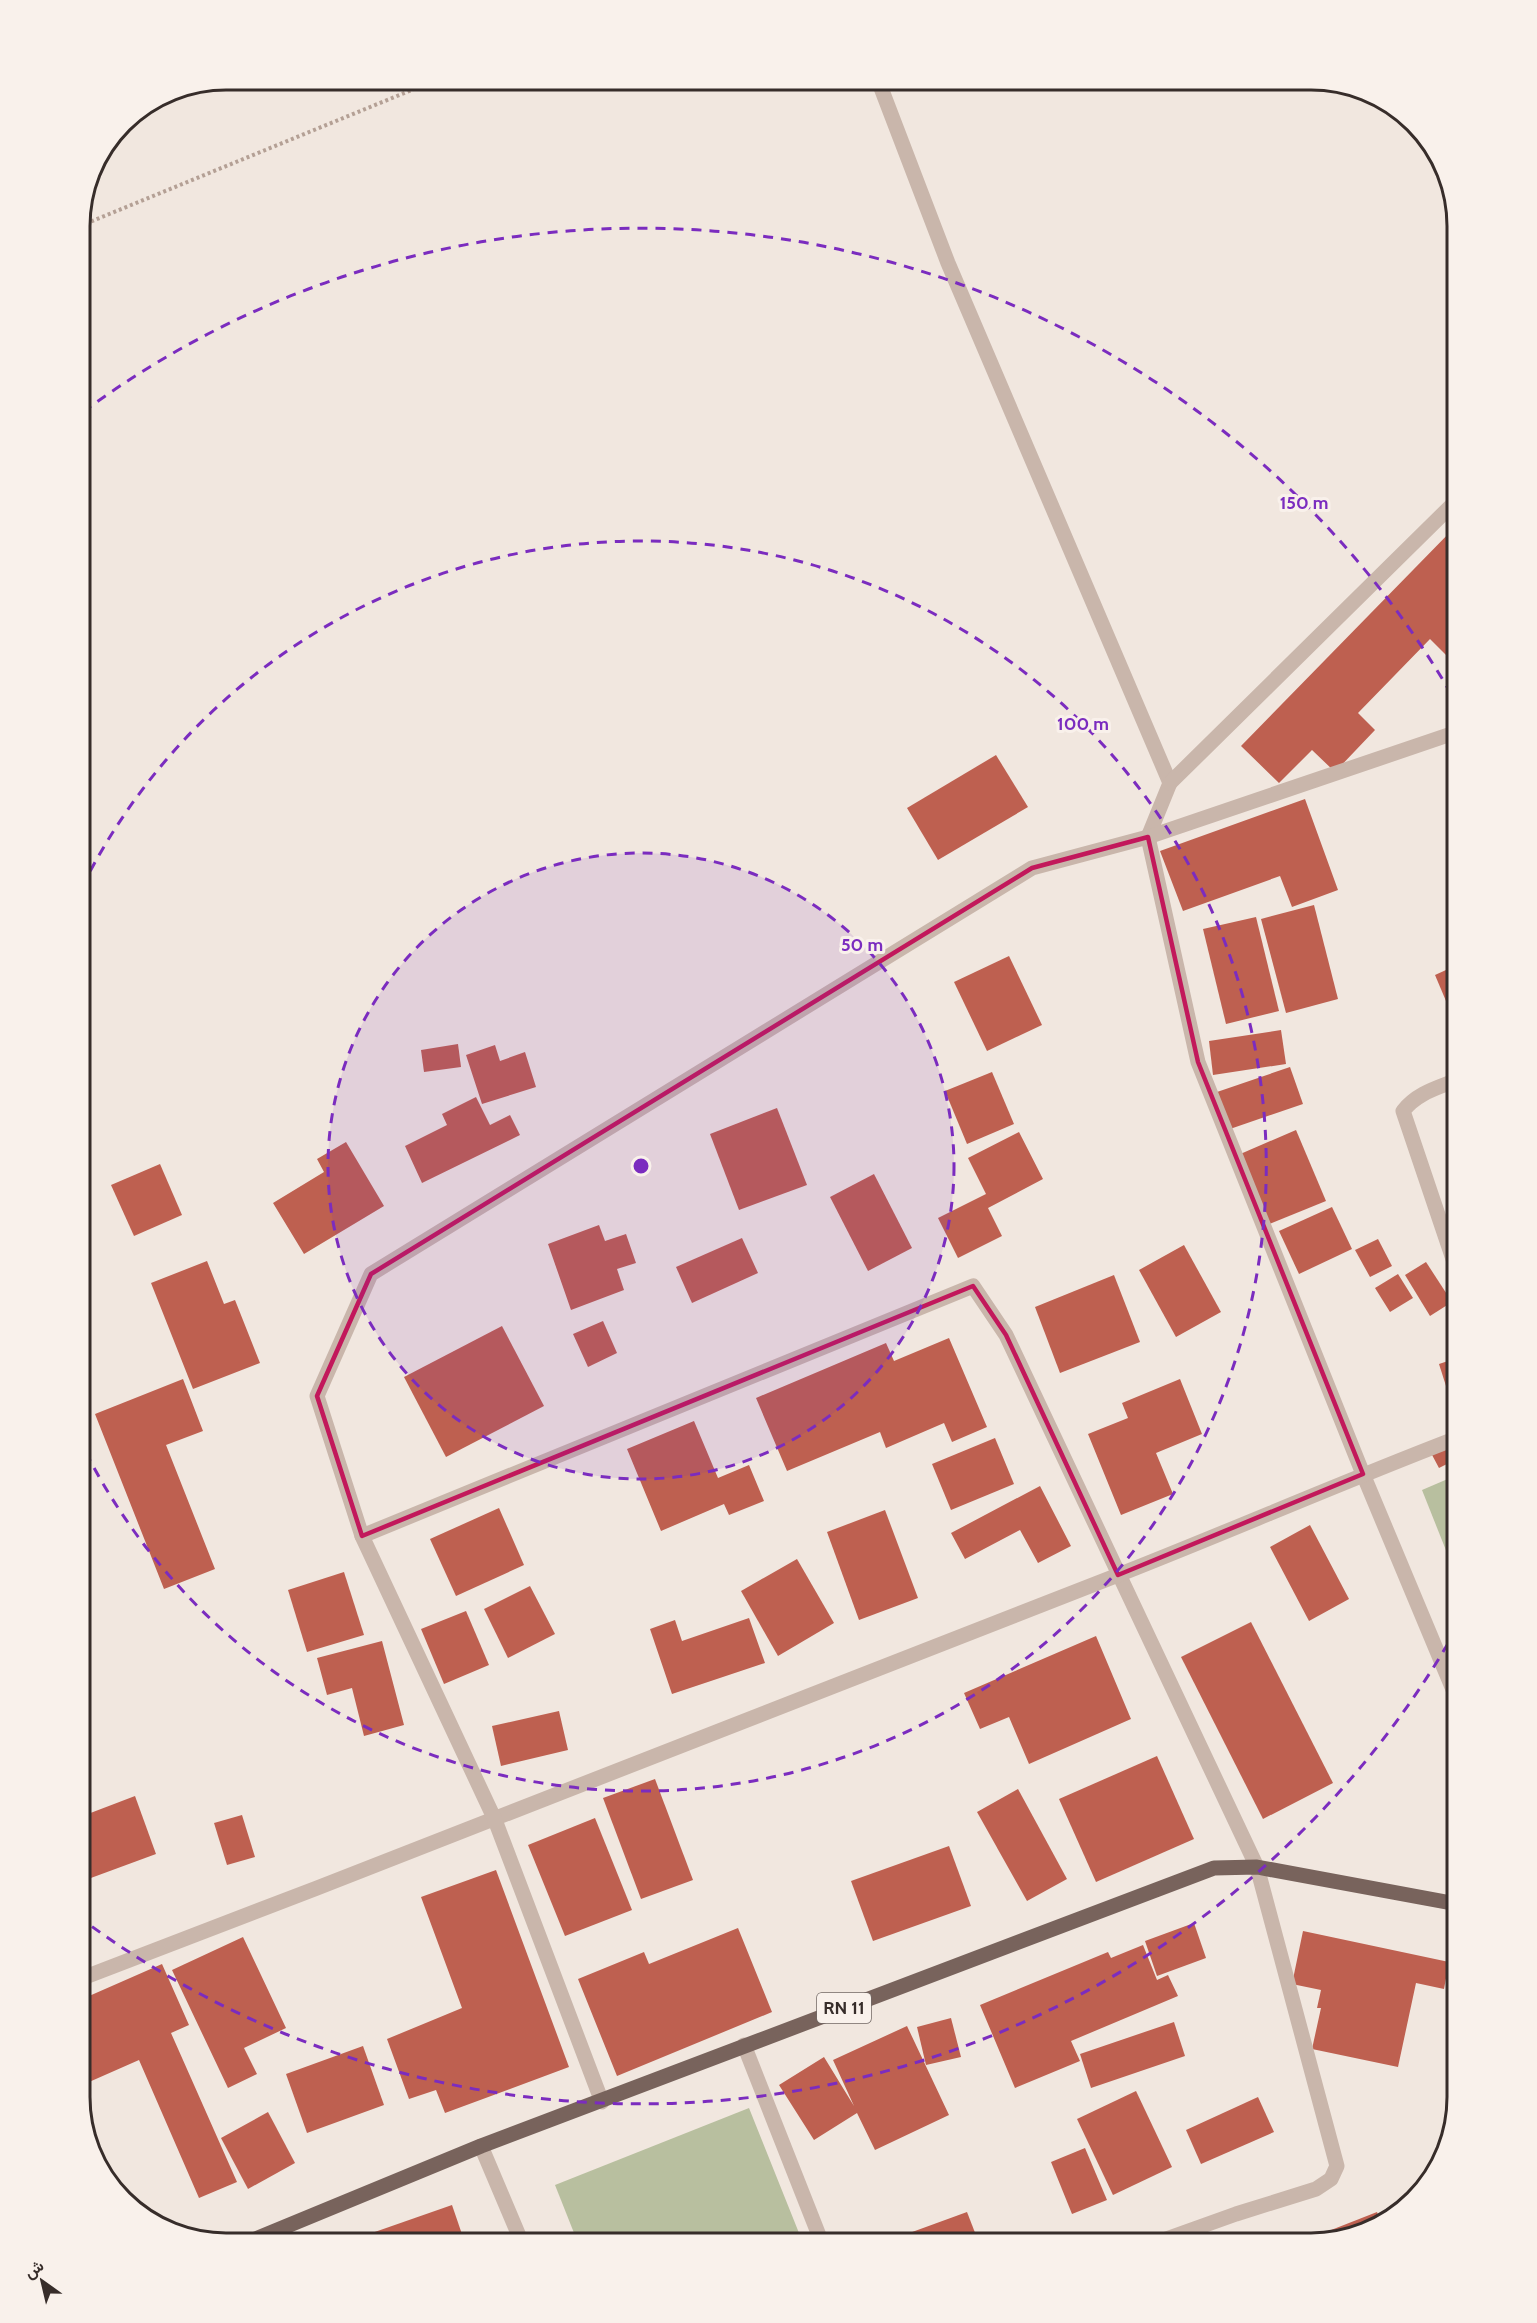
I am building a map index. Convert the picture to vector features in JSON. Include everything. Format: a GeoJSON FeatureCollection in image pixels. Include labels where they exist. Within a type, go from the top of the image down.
{"type":"FeatureCollection","features":[{"type":"Feature","properties":{"kind":"main road","name":"RN 11"},"geometry":{"type":"LineString","coordinates":[[270,2233],[482,2146],[1214,1868],[1257,1868],[1447,1902]]}},
{"type":"Feature","properties":{"kind":"street"},"geometry":{"type":"LineString","coordinates":[[882,90],[948,263],[1170,783]]}},
{"type":"Feature","properties":{"kind":"street"},"geometry":{"type":"LineString","coordinates":[[1447,511],[1170,783],[1148,837],[1198,1062],[1363,1474],[1447,1673]]}},
{"type":"Feature","properties":{"kind":"street"},"geometry":{"type":"LineString","coordinates":[[602,2102],[495,1820],[362,1536],[317,1396],[371,1274],[1032,868],[1148,837],[1447,736]]}},
{"type":"Feature","properties":{"kind":"street"},"geometry":{"type":"LineString","coordinates":[[1447,1085],[1419,1096],[1411,1101],[1403,1111],[1447,1239]]}},
{"type":"Feature","properties":{"kind":"street"},"geometry":{"type":"LineString","coordinates":[[362,1536],[973,1286],[1006,1335],[1257,1868],[1337,2166],[1331,2179],[1316,2189],[1183,2233]]}},
{"type":"Feature","properties":{"kind":"street"},"geometry":{"type":"LineString","coordinates":[[90,1974],[495,1820],[1118,1575],[1363,1474],[1447,1442]]}},
{"type":"Feature","properties":{"kind":"street"},"geometry":{"type":"LineString","coordinates":[[744,2045],[818,2233]]}},
{"type":"Feature","properties":{"kind":"street"},"geometry":{"type":"LineString","coordinates":[[482,2146],[518,2233]]}},
{"type":"Feature","properties":{"kind":"path"},"geometry":{"type":"LineString","coordinates":[[90,222],[412,90]]}},
{"type":"Feature","properties":{"kind":"highlighted area"},"geometry":{"type":"Polygon","coordinates":[[[1148,837],[1198,1062],[1363,1474],[1118,1575],[1006,1335],[973,1286],[362,1536],[317,1396],[371,1274],[1032,868],[1148,837]]]}},
{"type":"Feature","properties":{"kind":"green space"},"geometry":{"type":"Polygon","coordinates":[[[1447,1479],[1447,1553],[1422,1490],[1447,1479]]]}},
{"type":"Feature","properties":{"kind":"green space"},"geometry":{"type":"Polygon","coordinates":[[[749,2108],[799,2233],[574,2233],[555,2185],[749,2108]]]}},
{"type":"Feature","properties":{"kind":"building"},"geometry":{"type":"Polygon","coordinates":[[[1447,535],[1447,656],[1430,639],[1358,713],[1375,730],[1335,772],[1312,750],[1279,783],[1241,746],[1447,535]]]}},
{"type":"Feature","properties":{"kind":"building"},"geometry":{"type":"Polygon","coordinates":[[[996,755],[1028,807],[938,860],[907,808],[996,755]]]}},
{"type":"Feature","properties":{"kind":"building"},"geometry":{"type":"Polygon","coordinates":[[[1305,799],[1338,890],[1292,907],[1280,876],[1183,911],[1160,851],[1305,799]]]}},
{"type":"Feature","properties":{"kind":"building"},"geometry":{"type":"Polygon","coordinates":[[[1314,905],[1338,999],[1286,1013],[1261,919],[1314,905]]]}},
{"type":"Feature","properties":{"kind":"building"},"geometry":{"type":"Polygon","coordinates":[[[1256,917],[1279,1011],[1226,1024],[1203,929],[1256,917]]]}},
{"type":"Feature","properties":{"kind":"building"},"geometry":{"type":"Polygon","coordinates":[[[1009,956],[1042,1025],[987,1051],[954,982],[1009,956]]]}},
{"type":"Feature","properties":{"kind":"building"},"geometry":{"type":"Polygon","coordinates":[[[1447,970],[1447,1003],[1435,975],[1447,970]]]}},
{"type":"Feature","properties":{"kind":"building"},"geometry":{"type":"Polygon","coordinates":[[[1281,1030],[1286,1064],[1213,1075],[1209,1041],[1281,1030]]]}},
{"type":"Feature","properties":{"kind":"building"},"geometry":{"type":"Polygon","coordinates":[[[458,1044],[461,1067],[424,1072],[421,1050],[458,1044]]]}},
{"type":"Feature","properties":{"kind":"building"},"geometry":{"type":"Polygon","coordinates":[[[495,1045],[500,1061],[525,1052],[536,1087],[482,1104],[466,1055],[495,1045]]]}},
{"type":"Feature","properties":{"kind":"building"},"geometry":{"type":"Polygon","coordinates":[[[1290,1067],[1303,1104],[1230,1129],[1217,1092],[1290,1067]]]}},
{"type":"Feature","properties":{"kind":"building"},"geometry":{"type":"Polygon","coordinates":[[[992,1072],[1014,1124],[967,1144],[945,1091],[992,1072]]]}},
{"type":"Feature","properties":{"kind":"building"},"geometry":{"type":"Polygon","coordinates":[[[476,1097],[490,1125],[510,1115],[520,1135],[422,1183],[405,1146],[447,1125],[442,1114],[476,1097]]]}},
{"type":"Feature","properties":{"kind":"building"},"geometry":{"type":"Polygon","coordinates":[[[777,1108],[807,1185],[739,1210],[710,1134],[777,1108]]]}},
{"type":"Feature","properties":{"kind":"building"},"geometry":{"type":"Polygon","coordinates":[[[1296,1130],[1326,1201],[1267,1225],[1238,1155],[1296,1130]]]}},
{"type":"Feature","properties":{"kind":"building"},"geometry":{"type":"Polygon","coordinates":[[[1019,1132],[1043,1179],[988,1208],[1002,1236],[958,1258],[938,1218],[986,1194],[968,1158],[1019,1132]]]}},
{"type":"Feature","properties":{"kind":"building"},"geometry":{"type":"Polygon","coordinates":[[[346,1142],[384,1206],[304,1254],[273,1203],[324,1172],[317,1159],[346,1142]]]}},
{"type":"Feature","properties":{"kind":"building"},"geometry":{"type":"Polygon","coordinates":[[[160,1164],[182,1215],[134,1236],[111,1185],[160,1164]]]}},
{"type":"Feature","properties":{"kind":"building"},"geometry":{"type":"Polygon","coordinates":[[[874,1174],[912,1248],[868,1271],[830,1197],[874,1174]]]}},
{"type":"Feature","properties":{"kind":"building"},"geometry":{"type":"Polygon","coordinates":[[[1332,1207],[1352,1249],[1299,1274],[1279,1231],[1332,1207]]]}},
{"type":"Feature","properties":{"kind":"building"},"geometry":{"type":"Polygon","coordinates":[[[599,1225],[605,1241],[626,1234],[636,1263],[617,1269],[624,1290],[571,1310],[548,1244],[599,1225]]]}},
{"type":"Feature","properties":{"kind":"building"},"geometry":{"type":"Polygon","coordinates":[[[742,1238],[758,1273],[692,1303],[676,1267],[742,1238]]]}},
{"type":"Feature","properties":{"kind":"building"},"geometry":{"type":"Polygon","coordinates":[[[1378,1239],[1392,1266],[1370,1277],[1355,1250],[1378,1239]]]}},
{"type":"Feature","properties":{"kind":"building"},"geometry":{"type":"Polygon","coordinates":[[[1184,1245],[1221,1312],[1176,1337],[1139,1270],[1184,1245]]]}},
{"type":"Feature","properties":{"kind":"building"},"geometry":{"type":"Polygon","coordinates":[[[207,1261],[224,1304],[235,1300],[260,1363],[193,1389],[151,1283],[207,1261]]]}},
{"type":"Feature","properties":{"kind":"building"},"geometry":{"type":"Polygon","coordinates":[[[1426,1262],[1447,1294],[1447,1305],[1430,1316],[1405,1275],[1426,1262]]]}},
{"type":"Feature","properties":{"kind":"building"},"geometry":{"type":"Polygon","coordinates":[[[1398,1274],[1413,1298],[1390,1312],[1375,1288],[1398,1274]]]}},
{"type":"Feature","properties":{"kind":"building"},"geometry":{"type":"Polygon","coordinates":[[[1114,1275],[1140,1342],[1060,1373],[1035,1307],[1114,1275]]]}},
{"type":"Feature","properties":{"kind":"building"},"geometry":{"type":"Polygon","coordinates":[[[603,1321],[617,1353],[588,1367],[573,1334],[603,1321]]]}},
{"type":"Feature","properties":{"kind":"building"},"geometry":{"type":"Polygon","coordinates":[[[502,1326],[544,1406],[446,1457],[404,1377],[502,1326]]]}},
{"type":"Feature","properties":{"kind":"building"},"geometry":{"type":"Polygon","coordinates":[[[949,1338],[987,1427],[952,1442],[944,1423],[886,1448],[880,1432],[787,1471],[756,1398],[886,1343],[894,1361],[949,1338]]]}},
{"type":"Feature","properties":{"kind":"building"},"geometry":{"type":"Polygon","coordinates":[[[1447,1361],[1446,1386],[1439,1364],[1447,1361]]]}},
{"type":"Feature","properties":{"kind":"building"},"geometry":{"type":"Polygon","coordinates":[[[183,1379],[203,1431],[166,1445],[215,1569],[164,1589],[95,1414],[183,1379]]]}},
{"type":"Feature","properties":{"kind":"building"},"geometry":{"type":"Polygon","coordinates":[[[1180,1379],[1202,1434],[1156,1453],[1173,1494],[1121,1515],[1088,1434],[1128,1418],[1122,1403],[1180,1379]]]}},
{"type":"Feature","properties":{"kind":"building"},"geometry":{"type":"Polygon","coordinates":[[[694,1421],[718,1478],[749,1465],[764,1501],[729,1515],[724,1504],[661,1531],[627,1449],[694,1421]]]}},
{"type":"Feature","properties":{"kind":"building"},"geometry":{"type":"Polygon","coordinates":[[[995,1438],[1014,1484],[951,1510],[932,1464],[995,1438]]]}},
{"type":"Feature","properties":{"kind":"building"},"geometry":{"type":"Polygon","coordinates":[[[1447,1445],[1447,1464],[1439,1468],[1431,1453],[1447,1445]]]}},
{"type":"Feature","properties":{"kind":"building"},"geometry":{"type":"Polygon","coordinates":[[[1040,1486],[1071,1546],[1038,1563],[1020,1530],[965,1559],[951,1533],[1040,1486]]]}},
{"type":"Feature","properties":{"kind":"building"},"geometry":{"type":"Polygon","coordinates":[[[499,1508],[524,1565],[456,1596],[430,1539],[499,1508]]]}},
{"type":"Feature","properties":{"kind":"building"},"geometry":{"type":"Polygon","coordinates":[[[885,1510],[918,1598],[859,1620],[827,1532],[885,1510]]]}},
{"type":"Feature","properties":{"kind":"building"},"geometry":{"type":"Polygon","coordinates":[[[1310,1525],[1349,1599],[1309,1621],[1270,1547],[1310,1525]]]}},
{"type":"Feature","properties":{"kind":"building"},"geometry":{"type":"Polygon","coordinates":[[[797,1559],[834,1623],[778,1656],[741,1591],[797,1559]]]}},
{"type":"Feature","properties":{"kind":"building"},"geometry":{"type":"Polygon","coordinates":[[[344,1572],[364,1635],[307,1652],[288,1590],[344,1572]]]}},
{"type":"Feature","properties":{"kind":"building"},"geometry":{"type":"Polygon","coordinates":[[[530,1586],[555,1634],[508,1658],[484,1609],[530,1586]]]}},
{"type":"Feature","properties":{"kind":"building"},"geometry":{"type":"Polygon","coordinates":[[[466,1611],[489,1665],[444,1684],[421,1629],[466,1611]]]}},
{"type":"Feature","properties":{"kind":"building"},"geometry":{"type":"Polygon","coordinates":[[[749,1618],[765,1663],[672,1694],[650,1629],[675,1620],[682,1641],[749,1618]]]}},
{"type":"Feature","properties":{"kind":"building"},"geometry":{"type":"Polygon","coordinates":[[[1251,1622],[1333,1783],[1263,1819],[1181,1657],[1251,1622]]]}},
{"type":"Feature","properties":{"kind":"building"},"geometry":{"type":"Polygon","coordinates":[[[1096,1636],[1131,1719],[1029,1764],[1009,1717],[980,1729],[964,1693],[1096,1636]]]}},
{"type":"Feature","properties":{"kind":"building"},"geometry":{"type":"Polygon","coordinates":[[[382,1641],[404,1725],[364,1736],[352,1688],[327,1695],[317,1658],[382,1641]]]}},
{"type":"Feature","properties":{"kind":"building"},"geometry":{"type":"Polygon","coordinates":[[[559,1711],[568,1750],[501,1766],[492,1726],[559,1711]]]}},
{"type":"Feature","properties":{"kind":"building"},"geometry":{"type":"Polygon","coordinates":[[[1157,1756],[1194,1839],[1096,1882],[1059,1799],[1157,1756]]]}},
{"type":"Feature","properties":{"kind":"building"},"geometry":{"type":"Polygon","coordinates":[[[655,1779],[693,1880],[641,1899],[603,1798],[655,1779]]]}},
{"type":"Feature","properties":{"kind":"building"},"geometry":{"type":"Polygon","coordinates":[[[1018,1789],[1067,1879],[1027,1901],[977,1812],[1018,1789]]]}},
{"type":"Feature","properties":{"kind":"building"},"geometry":{"type":"Polygon","coordinates":[[[135,1796],[156,1854],[90,1878],[90,1813],[135,1796]]]}},
{"type":"Feature","properties":{"kind":"building"},"geometry":{"type":"Polygon","coordinates":[[[242,1815],[255,1857],[227,1865],[214,1823],[242,1815]]]}},
{"type":"Feature","properties":{"kind":"building"},"geometry":{"type":"Polygon","coordinates":[[[595,1818],[632,1910],[565,1936],[528,1845],[595,1818]]]}},
{"type":"Feature","properties":{"kind":"building"},"geometry":{"type":"Polygon","coordinates":[[[949,1846],[971,1906],[873,1941],[851,1881],[949,1846]]]}},
{"type":"Feature","properties":{"kind":"building"},"geometry":{"type":"Polygon","coordinates":[[[496,1870],[569,2067],[445,2113],[436,2090],[409,2099],[387,2039],[462,2008],[421,1897],[496,1870]]]}},
{"type":"Feature","properties":{"kind":"building"},"geometry":{"type":"Polygon","coordinates":[[[1194,1923],[1206,1958],[1157,1976],[1145,1941],[1194,1923]]]}},
{"type":"Feature","properties":{"kind":"building"},"geometry":{"type":"Polygon","coordinates":[[[738,1928],[772,2012],[617,2076],[578,1979],[644,1952],[649,1964],[738,1928]]]}},
{"type":"Feature","properties":{"kind":"building"},"geometry":{"type":"Polygon","coordinates":[[[1303,1931],[1447,1962],[1444,1989],[1416,1983],[1398,2067],[1312,2049],[1321,2008],[1317,2008],[1321,1990],[1292,1984],[1303,1931]]]}},
{"type":"Feature","properties":{"kind":"building"},"geometry":{"type":"Polygon","coordinates":[[[243,1937],[286,2028],[244,2048],[257,2074],[228,2088],[172,1970],[243,1937]]]}},
{"type":"Feature","properties":{"kind":"building"},"geometry":{"type":"Polygon","coordinates":[[[1143,1945],[1157,1980],[1168,1975],[1178,1996],[1071,2041],[1080,2061],[1015,2088],[980,2005],[1108,1952],[1111,1958],[1143,1945]]]}},
{"type":"Feature","properties":{"kind":"building"},"geometry":{"type":"Polygon","coordinates":[[[162,1964],[189,2025],[171,2033],[237,2182],[199,2198],[139,2060],[90,2082],[90,1996],[162,1964]]]}},
{"type":"Feature","properties":{"kind":"building"},"geometry":{"type":"Polygon","coordinates":[[[951,2018],[961,2057],[926,2065],[917,2027],[951,2018]]]}},
{"type":"Feature","properties":{"kind":"building"},"geometry":{"type":"Polygon","coordinates":[[[1174,2022],[1185,2056],[1091,2088],[1080,2054],[1174,2022]]]}},
{"type":"Feature","properties":{"kind":"building"},"geometry":{"type":"Polygon","coordinates":[[[907,2026],[949,2115],[875,2150],[857,2113],[814,2140],[779,2085],[824,2057],[854,2106],[833,2060],[907,2026]]]}},
{"type":"Feature","properties":{"kind":"building"},"geometry":{"type":"Polygon","coordinates":[[[363,2046],[384,2105],[307,2133],[286,2074],[363,2046]]]}},
{"type":"Feature","properties":{"kind":"building"},"geometry":{"type":"Polygon","coordinates":[[[1136,2091],[1172,2167],[1113,2195],[1077,2119],[1136,2091]]]}},
{"type":"Feature","properties":{"kind":"building"},"geometry":{"type":"Polygon","coordinates":[[[1258,2097],[1274,2132],[1201,2164],[1186,2130],[1258,2097]]]}},
{"type":"Feature","properties":{"kind":"building"},"geometry":{"type":"Polygon","coordinates":[[[268,2112],[295,2163],[248,2189],[221,2138],[268,2112]]]}},
{"type":"Feature","properties":{"kind":"building"},"geometry":{"type":"Polygon","coordinates":[[[1085,2148],[1107,2200],[1072,2214],[1051,2162],[1085,2148]]]}},
{"type":"Feature","properties":{"kind":"building"},"geometry":{"type":"Polygon","coordinates":[[[452,2205],[462,2233],[372,2233],[452,2205]]]}},
{"type":"Feature","properties":{"kind":"building"},"geometry":{"type":"Polygon","coordinates":[[[967,2212],[975,2233],[909,2233],[967,2212]]]}},
{"type":"Feature","properties":{"kind":"building"},"geometry":{"type":"Polygon","coordinates":[[[1377,2212],[1378,2215],[1363,2223],[1326,2232],[1377,2212]]]}}]}
